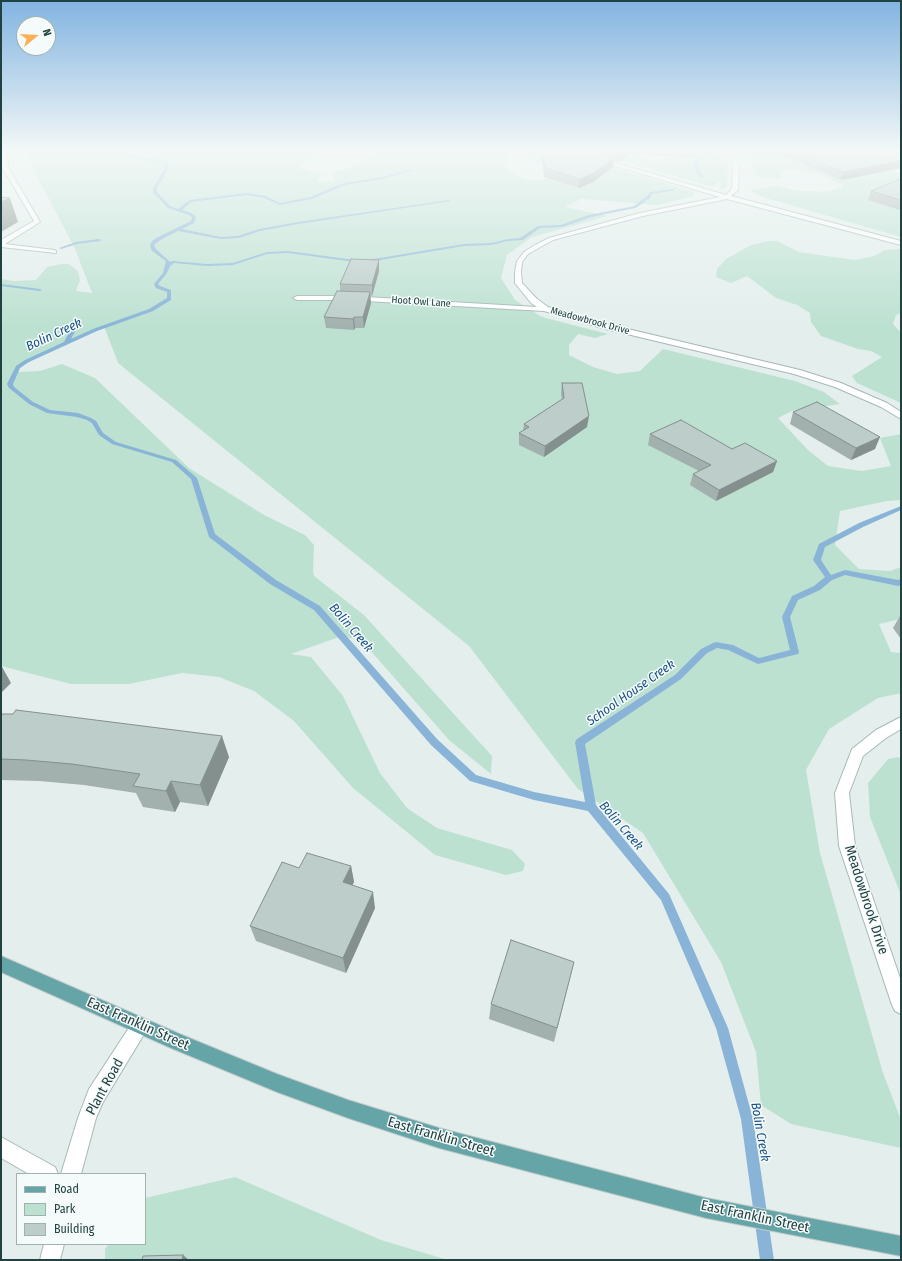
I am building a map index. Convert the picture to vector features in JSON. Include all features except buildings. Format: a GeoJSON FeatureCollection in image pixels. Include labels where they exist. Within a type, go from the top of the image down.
{"type":"FeatureCollection","features":[{"type":"Feature","properties":{"kind":"main road","name":"East Franklin Street"},"geometry":{"type":"LineString","coordinates":[[1,964],[140,1026],[277,1083],[348,1109],[439,1138],[706,1208],[901,1246]]}},
{"type":"Feature","properties":{"kind":"street"},"geometry":{"type":"LineString","coordinates":[[1,244],[37,222],[30,210]]}},
{"type":"Feature","properties":{"kind":"street","name":"Meadowbrook Drive"},"geometry":{"type":"LineString","coordinates":[[663,210],[642,214],[551,239],[537,246],[526,253],[519,262],[519,282],[525,292],[545,309],[609,327],[797,372],[838,385],[884,405],[901,416]]}},
{"type":"Feature","properties":{"kind":"street"},"geometry":{"type":"LineString","coordinates":[[776,210],[901,243]]}},
{"type":"Feature","properties":{"kind":"street"},"geometry":{"type":"LineString","coordinates":[[1,244],[54,252]]}},
{"type":"Feature","properties":{"kind":"street","name":"Hoot Owl Lane"},"geometry":{"type":"LineString","coordinates":[[297,298],[348,298],[545,309]]}},
{"type":"Feature","properties":{"kind":"street","name":"Meadowbrook Drive"},"geometry":{"type":"LineString","coordinates":[[901,722],[881,734],[857,753],[842,792],[847,846],[868,914],[901,1005]]}},
{"type":"Feature","properties":{"kind":"street","name":"Plant Road"},"geometry":{"type":"LineString","coordinates":[[71,1173],[87,1118],[96,1096],[140,1026]]}},
{"type":"Feature","properties":{"kind":"street"},"geometry":{"type":"LineString","coordinates":[[1,1147],[46,1173]]}},
{"type":"Feature","properties":{"kind":"street"},"geometry":{"type":"LineString","coordinates":[[50,1260],[54,1245]]}},
{"type":"Feature","properties":{"kind":"green space"},"geometry":{"type":"Polygon","coordinates":[[[55,210],[579,210],[608,216],[532,237],[507,255],[501,278],[515,300],[542,317],[608,334],[595,338],[578,334],[569,345],[569,355],[593,367],[617,374],[640,371],[663,349],[795,381],[824,392],[840,404],[792,411],[778,418],[808,450],[828,466],[862,471],[891,466],[880,438],[901,434],[901,500],[887,501],[840,511],[835,545],[859,569],[890,571],[901,567],[901,619],[879,624],[891,652],[901,653],[901,693],[878,698],[829,729],[806,770],[820,853],[883,1073],[901,1120],[901,1148],[791,1124],[761,1105],[756,1052],[721,962],[643,833],[578,789],[469,646],[118,363],[104,326],[27,361],[18,367],[16,372],[40,371],[62,364],[95,378],[189,468],[264,515],[305,535],[314,545],[314,576],[364,615],[492,756],[491,774],[449,740],[362,641],[342,636],[291,654],[311,657],[343,696],[380,773],[407,808],[437,828],[512,850],[525,864],[523,871],[506,875],[435,855],[353,788],[294,721],[254,691],[219,677],[182,673],[129,684],[71,684],[1,666],[1,279],[13,281],[36,280],[47,267],[69,264],[78,271],[80,280],[76,291],[92,293],[75,249],[55,210]]]}},
{"type":"Feature","properties":{"kind":"green space"},"geometry":{"type":"Polygon","coordinates":[[[807,210],[901,210],[901,237],[807,210]]]}},
{"type":"Feature","properties":{"kind":"green space"},"geometry":{"type":"Polygon","coordinates":[[[768,241],[777,241],[799,252],[855,260],[874,256],[885,250],[901,249],[901,313],[896,315],[893,324],[901,333],[901,403],[857,383],[852,376],[882,357],[871,351],[858,349],[821,336],[811,322],[810,313],[797,305],[776,298],[747,276],[731,283],[716,277],[717,269],[726,259],[751,245],[768,241]]]}},
{"type":"Feature","properties":{"kind":"green space"},"geometry":{"type":"Polygon","coordinates":[[[898,757],[901,759],[901,895],[870,817],[868,783],[888,759],[898,757]]]}},
{"type":"Feature","properties":{"kind":"green space"},"geometry":{"type":"Polygon","coordinates":[[[235,1177],[381,1240],[448,1260],[105,1260],[105,1249],[108,1245],[146,1245],[146,1198],[235,1177]]]}},
{"type":"Feature","properties":{"kind":"waterway","name":"Bolin Creek"},"geometry":{"type":"LineString","coordinates":[[168,265],[168,261],[154,250],[152,246],[154,242],[160,238],[193,222],[194,217],[178,210]]}},
{"type":"Feature","properties":{"kind":"waterway"},"geometry":{"type":"LineString","coordinates":[[179,230],[221,238],[239,237],[259,230],[388,210]]}},
{"type":"Feature","properties":{"kind":"waterway"},"geometry":{"type":"LineString","coordinates":[[168,265],[173,262],[207,265],[233,264],[267,253],[288,252],[362,262],[464,245],[491,244],[521,239],[539,227],[562,226],[590,216],[621,210]]}},
{"type":"Feature","properties":{"kind":"waterway"},"geometry":{"type":"LineString","coordinates":[[61,248],[76,243],[99,240]]}},
{"type":"Feature","properties":{"kind":"waterway","name":"Bolin Creek"},"geometry":{"type":"LineString","coordinates":[[168,265],[165,273],[156,284],[158,287],[169,291],[169,299],[151,310],[95,330],[27,361],[18,367],[10,384],[12,388],[31,403],[49,412],[78,415],[89,419],[94,422],[101,434],[114,443],[174,461],[194,478],[212,535],[273,582],[317,608],[434,742],[473,778],[534,796],[591,807]]}},
{"type":"Feature","properties":{"kind":"waterway"},"geometry":{"type":"LineString","coordinates":[[1,285],[40,290]]}},
{"type":"Feature","properties":{"kind":"waterway"},"geometry":{"type":"LineString","coordinates":[[66,343],[75,326]]}},
{"type":"Feature","properties":{"kind":"waterway"},"geometry":{"type":"LineString","coordinates":[[829,578],[817,560],[822,546],[861,525],[901,508]]}},
{"type":"Feature","properties":{"kind":"waterway","name":"School House Creek"},"geometry":{"type":"LineString","coordinates":[[829,578],[845,572],[898,583],[901,582]]}},
{"type":"Feature","properties":{"kind":"waterway","name":"School House Creek"},"geometry":{"type":"LineString","coordinates":[[591,807],[580,742],[678,677],[704,651],[716,645],[730,647],[758,661],[795,652],[786,617],[795,598],[817,588],[829,578]]}},
{"type":"Feature","properties":{"kind":"waterway","name":"Bolin Creek"},"geometry":{"type":"LineString","coordinates":[[591,807],[665,897],[722,1028],[747,1119],[767,1260]]}}]}
